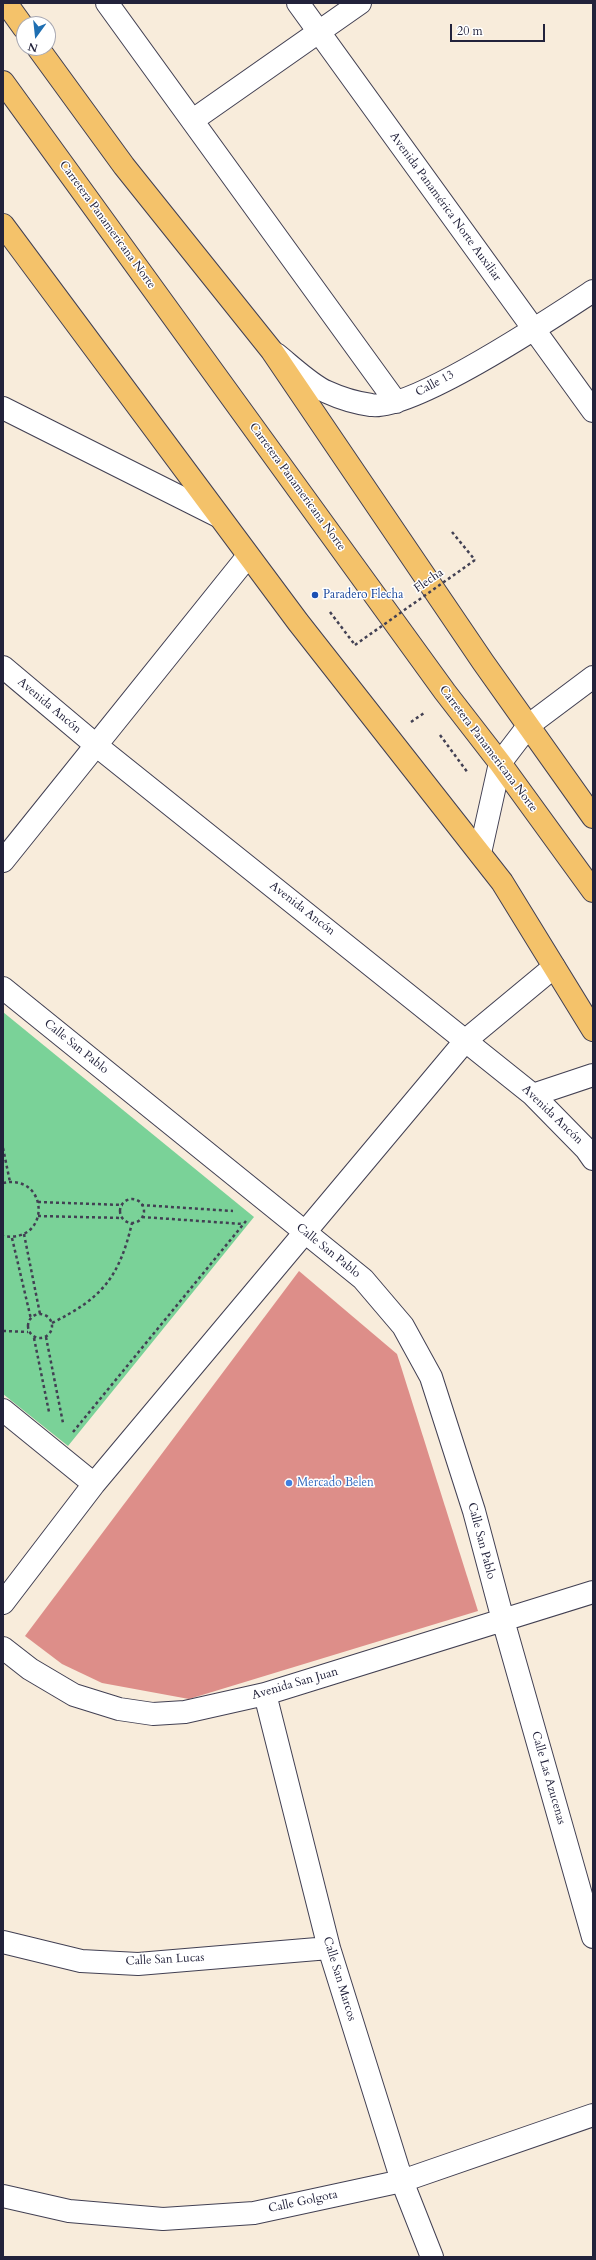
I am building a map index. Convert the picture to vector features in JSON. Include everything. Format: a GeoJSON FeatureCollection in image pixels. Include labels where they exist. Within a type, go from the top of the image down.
{"type":"FeatureCollection","features":[{"type":"Feature","properties":{"kind":"main road"},"geometry":{"type":"LineString","coordinates":[[6,3],[16,17]]}},
{"type":"Feature","properties":{"kind":"main road"},"geometry":{"type":"LineString","coordinates":[[44,56],[124,166],[272,351],[483,662],[593,817]]}},
{"type":"Feature","properties":{"kind":"main road","name":"Carretera Panamericana Norte"},"geometry":{"type":"LineString","coordinates":[[3,82],[440,686],[500,763],[593,891]]}},
{"type":"Feature","properties":{"kind":"main road"},"geometry":{"type":"LineString","coordinates":[[3,225],[248,556],[502,882],[593,1030]]}},
{"type":"Feature","properties":{"kind":"street"},"geometry":{"type":"LineString","coordinates":[[107,3],[396,402]]}},
{"type":"Feature","properties":{"kind":"street","name":"Avenida Panamérica Norte Auxiliar"},"geometry":{"type":"LineString","coordinates":[[298,3],[593,411]]}},
{"type":"Feature","properties":{"kind":"street"},"geometry":{"type":"LineString","coordinates":[[193,120],[360,3]]}},
{"type":"Feature","properties":{"kind":"street","name":"Calle 13"},"geometry":{"type":"LineString","coordinates":[[272,351],[326,392],[372,406],[396,402],[419,394],[534,330],[593,291]]}},
{"type":"Feature","properties":{"kind":"street"},"geometry":{"type":"LineString","coordinates":[[3,408],[218,516]]}},
{"type":"Feature","properties":{"kind":"street"},"geometry":{"type":"LineString","coordinates":[[3,861],[97,746],[248,556]]}},
{"type":"Feature","properties":{"kind":"street","name":"Avenida Ancón"},"geometry":{"type":"LineString","coordinates":[[3,667],[97,746],[533,1095],[586,1149],[593,1159]]}},
{"type":"Feature","properties":{"kind":"street"},"geometry":{"type":"LineString","coordinates":[[480,853],[500,763],[529,725],[593,677]]}},
{"type":"Feature","properties":{"kind":"street"},"geometry":{"type":"LineString","coordinates":[[3,1603],[94,1484],[466,1040],[554,967]]}},
{"type":"Feature","properties":{"kind":"street","name":"Calle San Pablo"},"geometry":{"type":"LineString","coordinates":[[3,988],[363,1279],[403,1326],[431,1377],[474,1511],[503,1620]]}},
{"type":"Feature","properties":{"kind":"street"},"geometry":{"type":"LineString","coordinates":[[533,1095],[593,1075]]}},
{"type":"Feature","properties":{"kind":"street"},"geometry":{"type":"LineString","coordinates":[[3,1410],[94,1484]]}},
{"type":"Feature","properties":{"kind":"street","name":"Avenida San Juan"},"geometry":{"type":"LineString","coordinates":[[3,1648],[30,1669],[74,1695],[119,1709],[153,1714],[185,1712],[265,1694],[593,1592]]}},
{"type":"Feature","properties":{"kind":"street","name":"Calle Las Azucenas"},"geometry":{"type":"LineString","coordinates":[[503,1620],[593,1937]]}},
{"type":"Feature","properties":{"kind":"street","name":"Calle San Marcos"},"geometry":{"type":"LineString","coordinates":[[265,1694],[329,1948],[402,2181],[432,2257]]}},
{"type":"Feature","properties":{"kind":"street","name":"Calle San Lucas"},"geometry":{"type":"LineString","coordinates":[[3,1942],[11,1946],[81,1961],[138,1964],[329,1948]]}},
{"type":"Feature","properties":{"kind":"street","name":"Calle Golgota"},"geometry":{"type":"LineString","coordinates":[[3,2196],[69,2211],[162,2219],[254,2213],[402,2181],[593,2115]]}},
{"type":"Feature","properties":{"kind":"path","name":"Flecha"},"geometry":{"type":"LineString","coordinates":[[330,612],[355,645],[474,560],[452,532]]}},
{"type":"Feature","properties":{"kind":"path"},"geometry":{"type":"LineString","coordinates":[[424,712],[428,718]]}},
{"type":"Feature","properties":{"kind":"path"},"geometry":{"type":"LineString","coordinates":[[436,730],[471,777]]}},
{"type":"Feature","properties":{"kind":"path"},"geometry":{"type":"LineString","coordinates":[[3,1148],[10,1182]]}},
{"type":"Feature","properties":{"kind":"path"},"geometry":{"type":"LineString","coordinates":[[3,1183],[21,1183],[31,1189],[38,1202],[38,1216],[31,1230],[12,1238],[3,1236]]}},
{"type":"Feature","properties":{"kind":"path"},"geometry":{"type":"LineString","coordinates":[[38,1202],[123,1205],[132,1199],[139,1201],[142,1205],[144,1214],[139,1221],[132,1223],[123,1218],[38,1216]]}},
{"type":"Feature","properties":{"kind":"path"},"geometry":{"type":"LineString","coordinates":[[123,1205],[121,1214],[123,1218]]}},
{"type":"Feature","properties":{"kind":"path"},"geometry":{"type":"LineString","coordinates":[[142,1205],[240,1211]]}},
{"type":"Feature","properties":{"kind":"path"},"geometry":{"type":"LineString","coordinates":[[142,1217],[243,1224]]}},
{"type":"Feature","properties":{"kind":"path"},"geometry":{"type":"LineString","coordinates":[[72,1434],[249,1218]]}},
{"type":"Feature","properties":{"kind":"path"},"geometry":{"type":"LineString","coordinates":[[52,1323],[92,1300],[109,1282],[126,1247],[132,1223]]}},
{"type":"Feature","properties":{"kind":"path"},"geometry":{"type":"LineString","coordinates":[[24,1234],[40,1314]]}},
{"type":"Feature","properties":{"kind":"path"},"geometry":{"type":"LineString","coordinates":[[12,1238],[31,1319]]}},
{"type":"Feature","properties":{"kind":"path"},"geometry":{"type":"LineString","coordinates":[[34,1338],[46,1337],[52,1331],[52,1323],[48,1317],[40,1314],[32,1316],[27,1323],[28,1332],[34,1338],[50,1414]]}},
{"type":"Feature","properties":{"kind":"path"},"geometry":{"type":"LineString","coordinates":[[3,1331],[28,1332]]}},
{"type":"Feature","properties":{"kind":"path"},"geometry":{"type":"LineString","coordinates":[[46,1337],[64,1426]]}},
{"type":"Feature","properties":{"kind":"green space"},"geometry":{"type":"Polygon","coordinates":[[[3,1012],[254,1217],[68,1446],[3,1394],[3,1012]]]}},
{"type":"Feature","properties":{"kind":"building","name":"Mercado Belen"},"geometry":{"type":"Polygon","coordinates":[[[299,1271],[397,1354],[478,1611],[189,1699],[102,1683],[62,1664],[25,1636],[299,1271]]]}},
{"type":"Feature","properties":{"kind":"place","name":"Paradero Flecha"},"geometry":{"type":"Point","coordinates":[315,595]}},
{"type":"Feature","properties":{"kind":"place","name":"Mercado Belen"},"geometry":{"type":"Point","coordinates":[289,1483]}}]}
